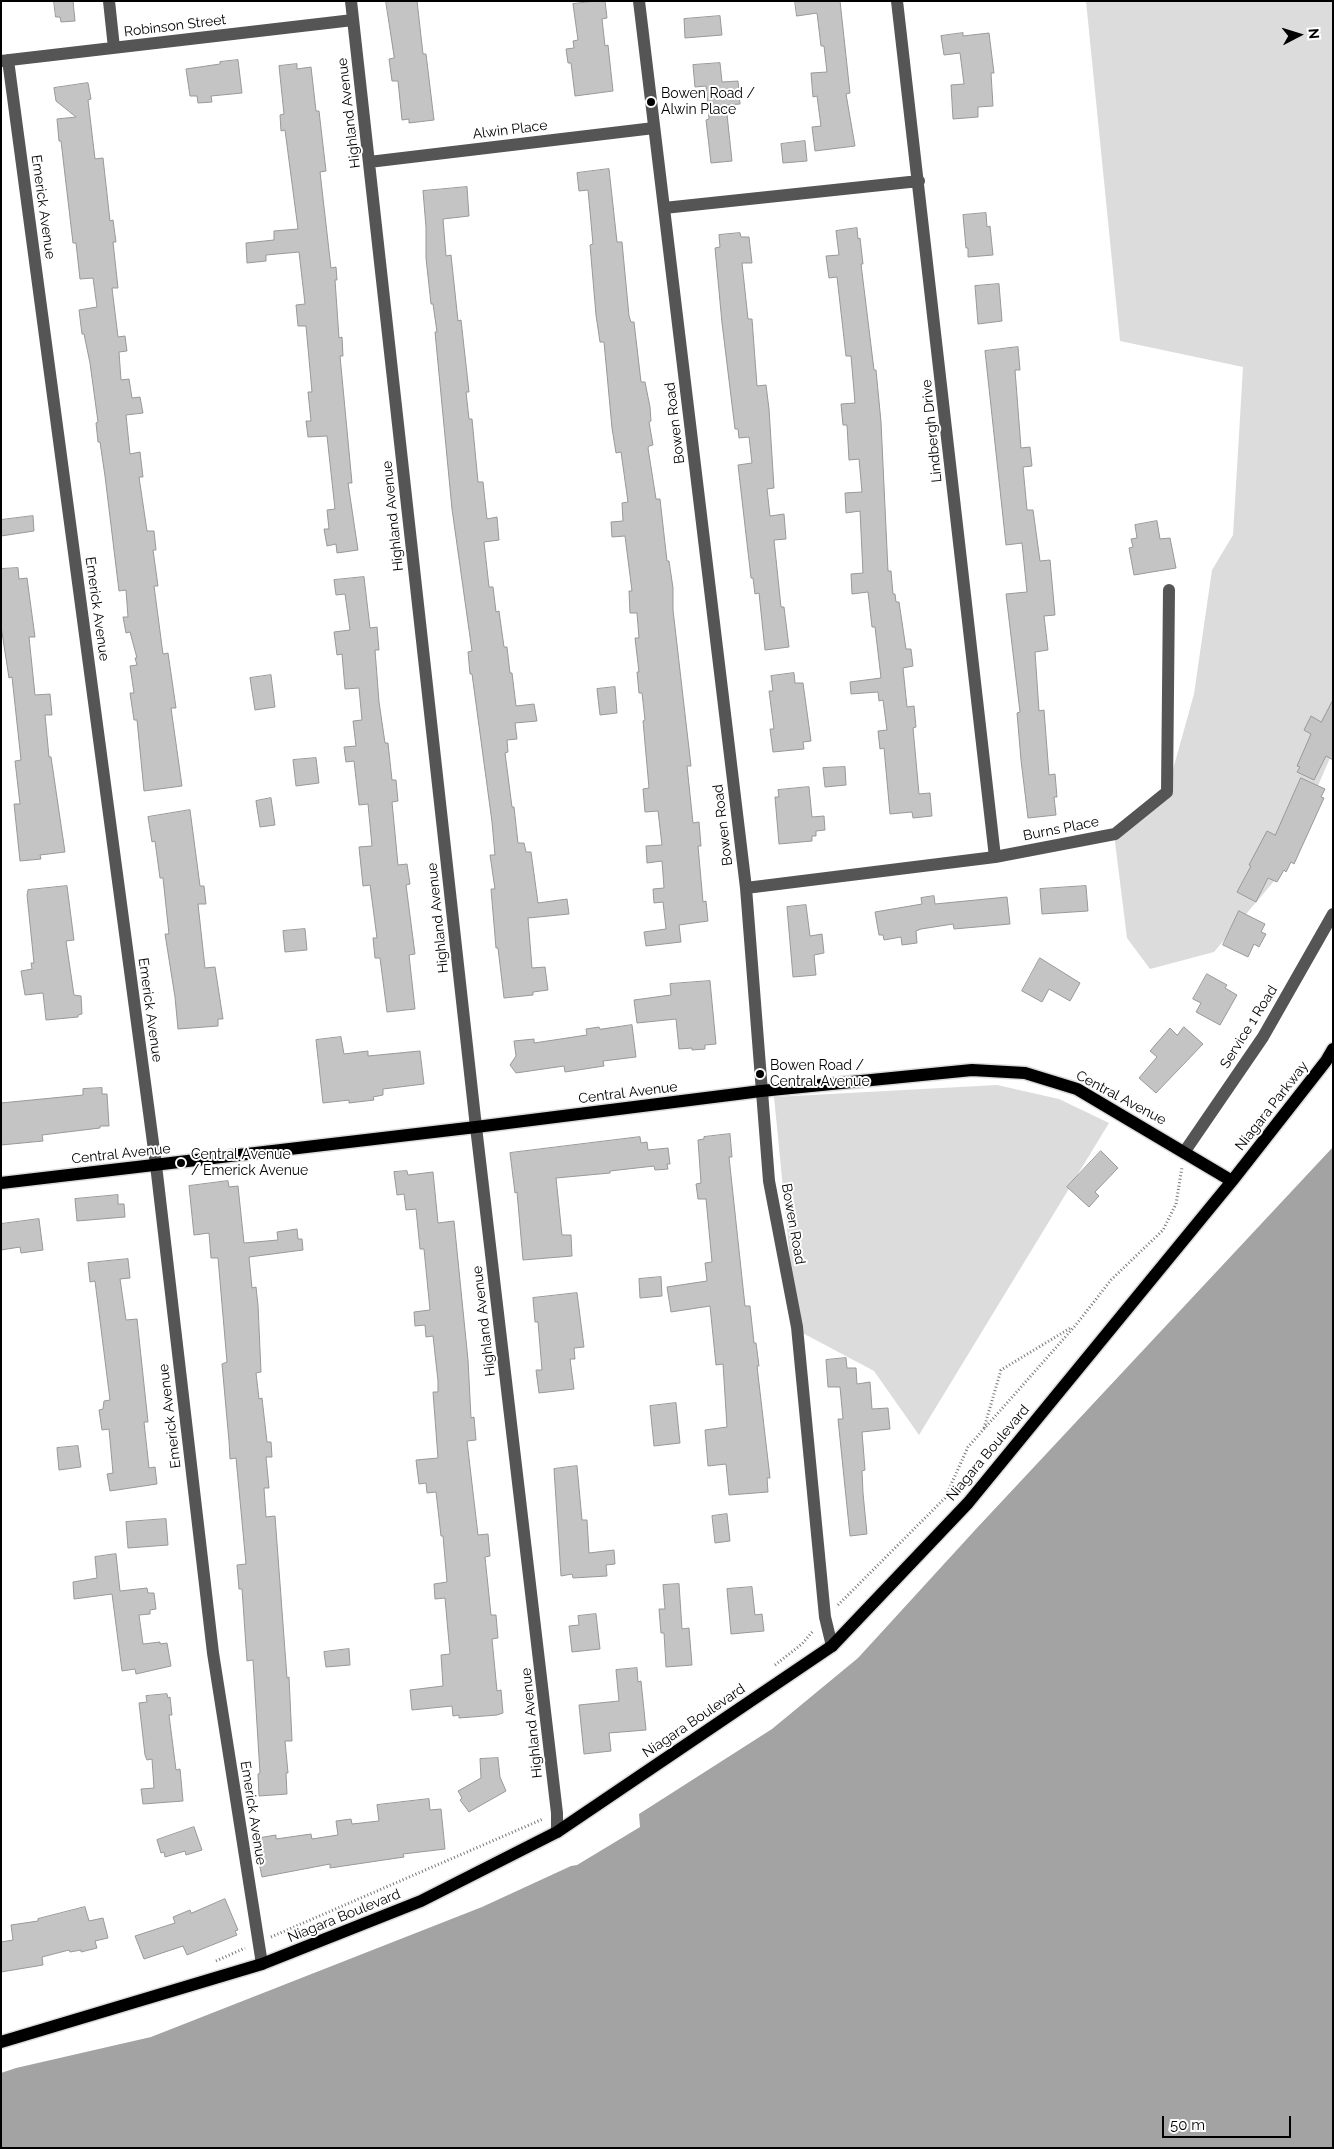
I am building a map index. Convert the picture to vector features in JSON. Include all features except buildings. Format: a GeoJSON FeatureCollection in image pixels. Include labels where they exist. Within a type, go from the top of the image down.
{"type":"FeatureCollection","features":[{"type":"Feature","properties":{"kind":"main road","name":"Niagara Parkway"},"geometry":{"type":"LineString","coordinates":[[1232,1181],[1326,1061],[1333,1048]]}},
{"type":"Feature","properties":{"kind":"main road","name":"Central Avenue"},"geometry":{"type":"LineString","coordinates":[[1,1183],[476,1128],[761,1091],[972,1070],[1025,1073],[1077,1089],[1185,1151],[1232,1181]]}},
{"type":"Feature","properties":{"kind":"main road","name":"Niagara Boulevard"},"geometry":{"type":"LineString","coordinates":[[1,2042],[262,1964],[421,1902],[557,1832],[832,1646],[968,1503],[1232,1181]]}},
{"type":"Feature","properties":{"kind":"street"},"geometry":{"type":"LineString","coordinates":[[109,1],[114,48]]}},
{"type":"Feature","properties":{"kind":"street","name":"Highland Avenue"},"geometry":{"type":"LineString","coordinates":[[351,1],[476,1128],[557,1813],[557,1832]]}},
{"type":"Feature","properties":{"kind":"street","name":"Bowen Road"},"geometry":{"type":"LineString","coordinates":[[639,1],[746,888],[769,1181],[797,1327],[825,1617],[832,1646]]}},
{"type":"Feature","properties":{"kind":"street","name":"Lindbergh Drive"},"geometry":{"type":"LineString","coordinates":[[897,1],[995,857]]}},
{"type":"Feature","properties":{"kind":"street","name":"Robinson Street"},"geometry":{"type":"LineString","coordinates":[[5,61],[353,20]]}},
{"type":"Feature","properties":{"kind":"street","name":"Emerick Avenue"},"geometry":{"type":"LineString","coordinates":[[5,61],[156,1166],[213,1653],[262,1964]]}},
{"type":"Feature","properties":{"kind":"street","name":"Alwin Place"},"geometry":{"type":"LineString","coordinates":[[369,162],[654,128]]}},
{"type":"Feature","properties":{"kind":"street"},"geometry":{"type":"LineString","coordinates":[[664,208],[919,182]]}},
{"type":"Feature","properties":{"kind":"street","name":"Burns Place"},"geometry":{"type":"LineString","coordinates":[[746,888],[995,857],[1115,834],[1166,792],[1169,590]]}},
{"type":"Feature","properties":{"kind":"street","name":"Service 1 Road"},"geometry":{"type":"LineString","coordinates":[[1185,1151],[1263,1037],[1333,914]]}},
{"type":"Feature","properties":{"kind":"path"},"geometry":{"type":"LineString","coordinates":[[772,1667],[802,1644],[825,1617],[945,1498],[968,1447],[1075,1326],[1111,1280],[1162,1230],[1176,1204],[1185,1151]]}},
{"type":"Feature","properties":{"kind":"path"},"geometry":{"type":"LineString","coordinates":[[983,1432],[1001,1370],[1075,1326]]}},
{"type":"Feature","properties":{"kind":"path"},"geometry":{"type":"LineString","coordinates":[[207,1965],[557,1813]]}},
{"type":"Feature","properties":{"kind":"shaded area"},"geometry":{"type":"Polygon","coordinates":[[[1086,1],[1333,1],[1333,751],[1280,874],[1214,952],[1150,969],[1127,938],[1114,834],[1167,791],[1194,694],[1212,570],[1233,535],[1243,367],[1120,341],[1086,1]]]}},
{"type":"Feature","properties":{"kind":"shaded area"},"geometry":{"type":"Polygon","coordinates":[[[997,1085],[1059,1099],[1109,1123],[919,1435],[874,1371],[797,1330],[774,1097],[997,1085]]]}},
{"type":"Feature","properties":{"kind":"shaded area"},"geometry":{"type":"Polygon","coordinates":[[[1333,1147],[1333,2148],[1,2148],[1,2073],[151,2037],[482,1907],[571,1866],[577,1865],[640,1827],[639,1814],[772,1729],[858,1658],[1333,1147]]]}},
{"type":"Feature","properties":{"kind":"place","name":"Bowen Road / Alwin Place"},"geometry":{"type":"Point","coordinates":[651,102]}},
{"type":"Feature","properties":{"kind":"place","name":"Bowen Road / Central Avenue"},"geometry":{"type":"Point","coordinates":[760,1074]}},
{"type":"Feature","properties":{"kind":"place","name":"Central Avenue / Emerick Avenue"},"geometry":{"type":"Point","coordinates":[181,1163]}}]}
